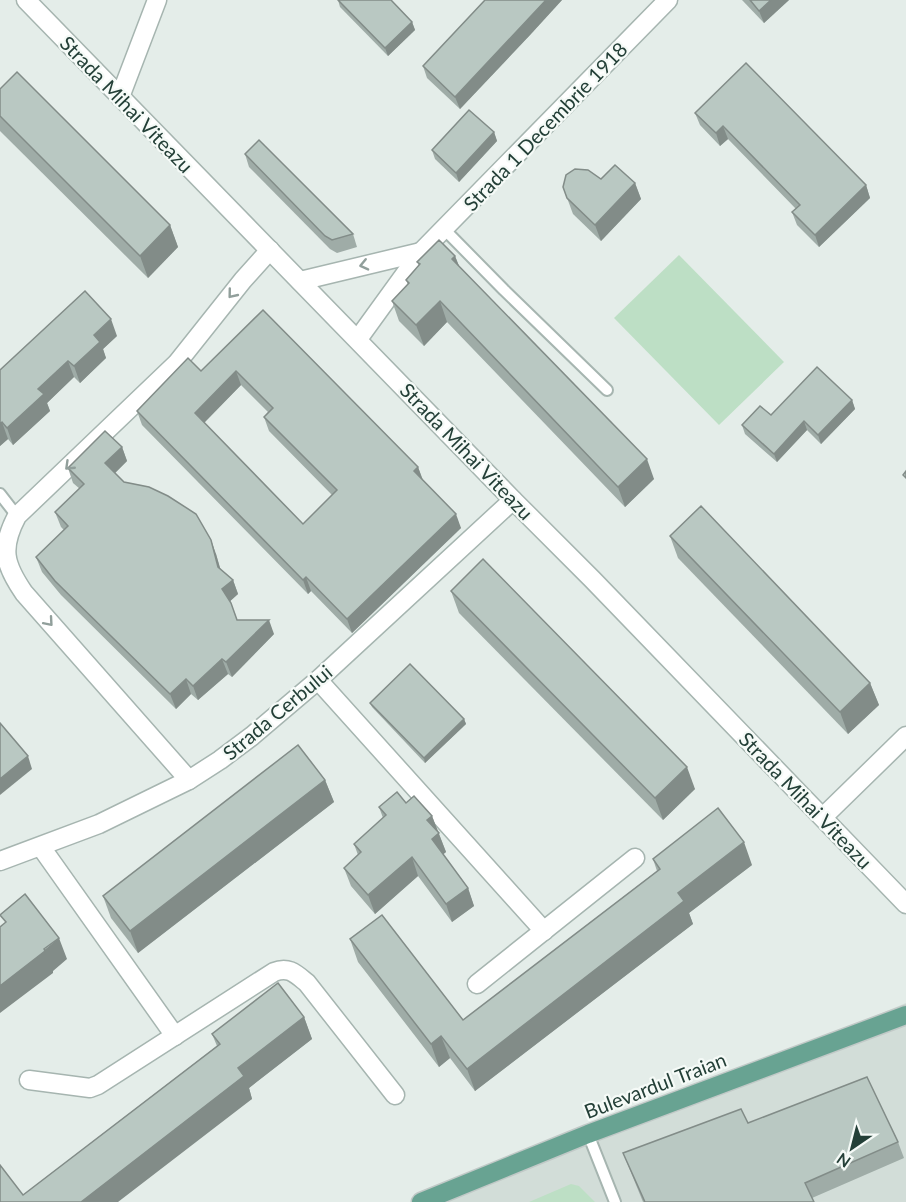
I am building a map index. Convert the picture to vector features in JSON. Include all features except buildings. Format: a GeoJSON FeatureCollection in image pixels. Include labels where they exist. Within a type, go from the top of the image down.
{"type":"FeatureCollection","features":[{"type":"Feature","properties":{"kind":"main road","name":"Bulevardul Traian"},"geometry":{"type":"LineString","coordinates":[[421,1202],[588,1134],[906,1015]]}},
{"type":"Feature","properties":{"kind":"street","name":"Strada Mihai Viteazu"},"geometry":{"type":"LineString","coordinates":[[26,0],[600,587],[906,904]]}},
{"type":"Feature","properties":{"kind":"street"},"geometry":{"type":"LineString","coordinates":[[120,97],[157,0]]}},
{"type":"Feature","properties":{"kind":"street","name":"Strada 1 Decembrie 1918"},"geometry":{"type":"LineString","coordinates":[[358,339],[421,252],[668,0]]}},
{"type":"Feature","properties":{"kind":"street"},"geometry":{"type":"LineString","coordinates":[[189,780],[31,602],[13,578],[5,553],[8,532],[17,516],[177,363],[270,250]]}},
{"type":"Feature","properties":{"kind":"street"},"geometry":{"type":"LineString","coordinates":[[300,281],[421,252]]}},
{"type":"Feature","properties":{"kind":"street","name":"Strada Cerbului"},"geometry":{"type":"LineString","coordinates":[[0,861],[99,824],[189,780],[252,736],[318,680],[513,500]]}},
{"type":"Feature","properties":{"kind":"street"},"geometry":{"type":"LineString","coordinates":[[318,680],[544,931]]}},
{"type":"Feature","properties":{"kind":"street"},"geometry":{"type":"LineString","coordinates":[[823,817],[906,736]]}},
{"type":"Feature","properties":{"kind":"street"},"geometry":{"type":"LineString","coordinates":[[40,847],[175,1035]]}},
{"type":"Feature","properties":{"kind":"street"},"geometry":{"type":"LineString","coordinates":[[477,984],[635,858]]}},
{"type":"Feature","properties":{"kind":"street"},"geometry":{"type":"LineString","coordinates":[[28,1080],[90,1088],[98,1085],[274,972],[289,970],[308,983],[395,1095]]}},
{"type":"Feature","properties":{"kind":"lane"},"geometry":{"type":"LineString","coordinates":[[444,229],[607,390]]}},
{"type":"Feature","properties":{"kind":"lane"},"geometry":{"type":"LineString","coordinates":[[0,494],[17,516]]}},
{"type":"Feature","properties":{"kind":"lane"},"geometry":{"type":"LineString","coordinates":[[588,1134],[615,1202]]}},
{"type":"Feature","properties":{"kind":"shaded area"},"geometry":{"type":"Polygon","coordinates":[[[906,1003],[906,1202],[421,1202],[588,1134],[906,1003]]]}},
{"type":"Feature","properties":{"kind":"green space"},"geometry":{"type":"Polygon","coordinates":[[[679,255],[784,362],[719,425],[614,318],[679,255]]]}},
{"type":"Feature","properties":{"kind":"green space"},"geometry":{"type":"Polygon","coordinates":[[[571,1184],[579,1186],[595,1202],[529,1202],[571,1184]]]}}]}
